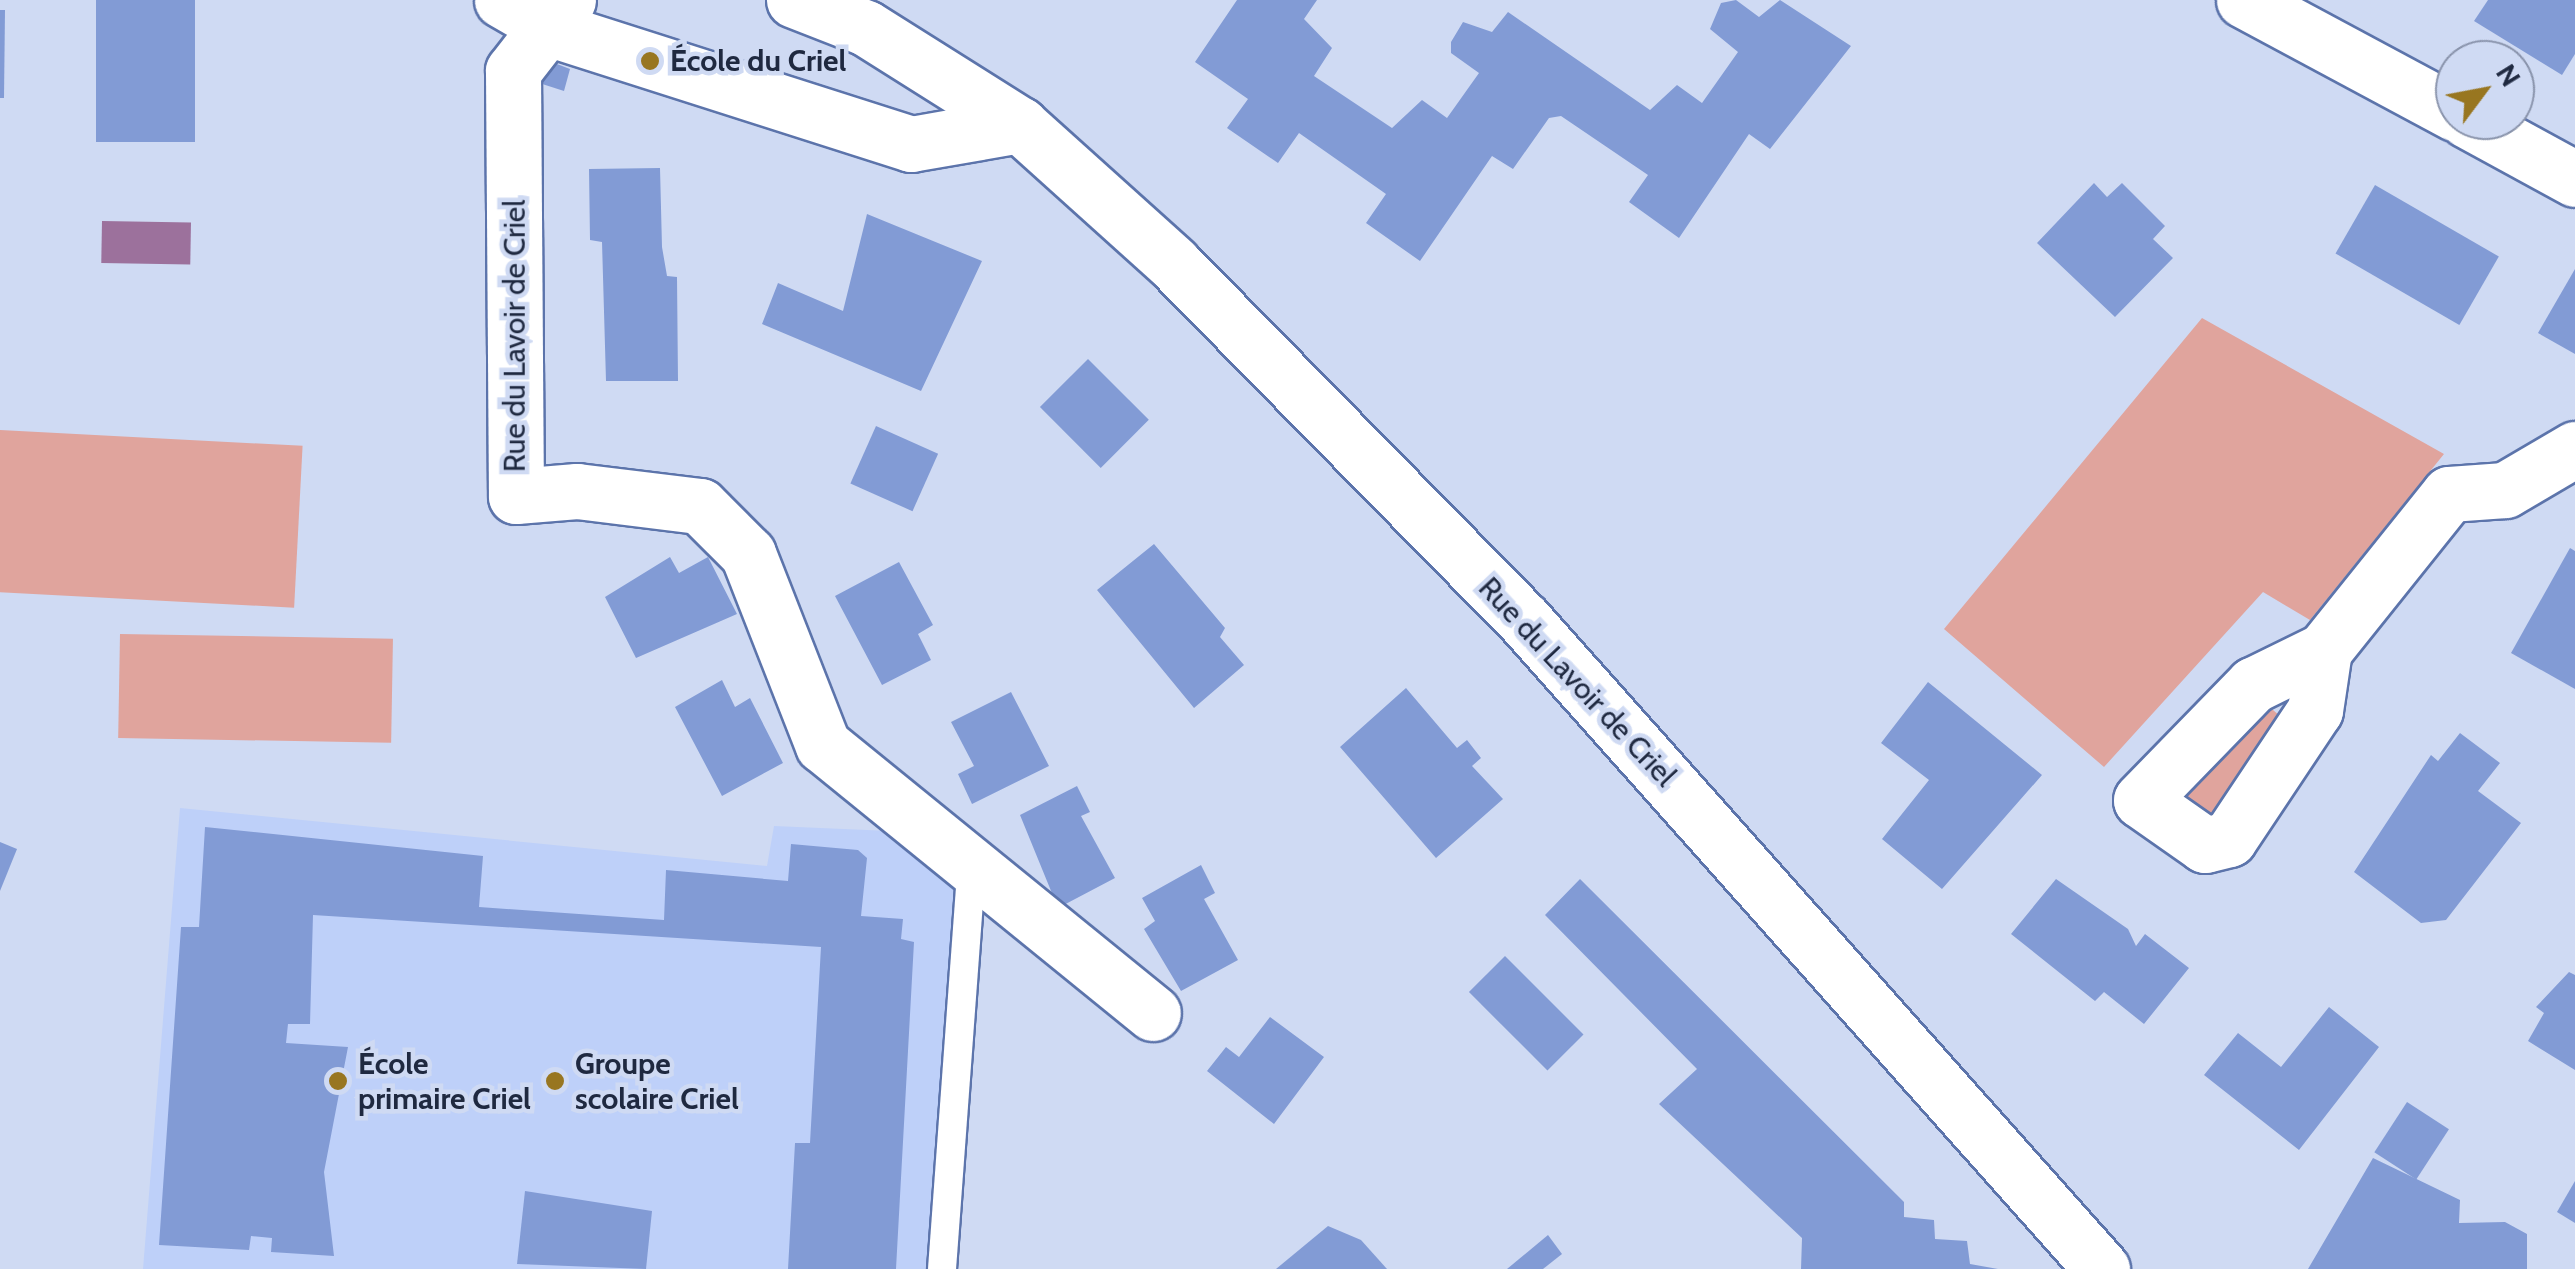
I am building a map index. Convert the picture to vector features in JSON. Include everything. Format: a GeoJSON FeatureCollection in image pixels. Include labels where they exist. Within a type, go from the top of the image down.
{"type":"FeatureCollection","features":[{"type":"Feature","properties":{"kind":"street"},"geometry":{"type":"LineString","coordinates":[[502,0],[561,15],[911,144],[1020,125]]}},
{"type":"Feature","properties":{"kind":"street","name":"Rue du Lavoir de Criel"},"geometry":{"type":"LineString","coordinates":[[794,0],[868,14],[1020,125],[1172,263],[1524,620],[2102,1269]]}},
{"type":"Feature","properties":{"kind":"street"},"geometry":{"type":"LineString","coordinates":[[2244,0],[2435,102]]}},
{"type":"Feature","properties":{"kind":"street","name":"Rue du Lavoir de Criel"},"geometry":{"type":"LineString","coordinates":[[561,15],[513,71],[516,496],[577,492],[700,506],[748,554],[823,745],[972,859],[1153,1013]]}},
{"type":"Feature","properties":{"kind":"street"},"geometry":{"type":"LineString","coordinates":[[2506,140],[2573,175]]}},
{"type":"Feature","properties":{"kind":"street"},"geometry":{"type":"LineString","coordinates":[[2324,650],[2449,494],[2505,490],[2575,448]]}},
{"type":"Feature","properties":{"kind":"lane"},"geometry":{"type":"LineString","coordinates":[[942,1269],[972,859]]}},
{"type":"Feature","properties":{"kind":"shaded area"},"geometry":{"type":"Polygon","coordinates":[[[102,221],[191,223],[190,265],[101,263],[102,221]]]}},
{"type":"Feature","properties":{"kind":"shaded area"},"geometry":{"type":"Polygon","coordinates":[[[2202,318],[2444,454],[2310,620],[2263,592],[2104,767],[1944,629],[2202,318]]]}},
{"type":"Feature","properties":{"kind":"shaded area"},"geometry":{"type":"Polygon","coordinates":[[[0,430],[303,446],[294,608],[0,592],[0,430]]]}},
{"type":"Feature","properties":{"kind":"shaded area"},"geometry":{"type":"Polygon","coordinates":[[[120,634],[393,639],[391,743],[118,738],[120,634]]]}},
{"type":"Feature","properties":{"kind":"shaded area"},"geometry":{"type":"Polygon","coordinates":[[[2266,704],[2280,716],[2210,825],[2181,805],[2177,790],[2266,704]]]}},
{"type":"Feature","properties":{"kind":"shaded area","name":"Groupe scolaire Criel"},"geometry":{"type":"Polygon","coordinates":[[[180,808],[767,866],[774,826],[890,831],[967,892],[937,1269],[143,1269],[180,808]]]}},
{"type":"Feature","properties":{"kind":"building"},"geometry":{"type":"Polygon","coordinates":[[[96,0],[195,0],[195,142],[96,142],[96,0]]]}},
{"type":"Feature","properties":{"kind":"building"},"geometry":{"type":"Polygon","coordinates":[[[1237,0],[1317,0],[1304,19],[1332,48],[1314,76],[1392,128],[1422,100],[1447,118],[1479,73],[1451,53],[1451,42],[1463,22],[1492,32],[1508,12],[1650,110],[1677,85],[1702,103],[1738,52],[1710,29],[1721,3],[1736,0],[1759,17],[1780,0],[1851,46],[1770,149],[1749,134],[1679,238],[1629,202],[1648,175],[1561,116],[1549,118],[1513,169],[1492,156],[1420,261],[1366,223],[1386,194],[1299,133],[1278,163],[1227,128],[1248,99],[1195,62],[1237,0]]]}},
{"type":"Feature","properties":{"kind":"building"},"geometry":{"type":"Polygon","coordinates":[[[2488,0],[2575,0],[2575,54],[2562,75],[2535,58],[2535,40],[2505,40],[2474,21],[2488,0]]]}},
{"type":"Feature","properties":{"kind":"building"},"geometry":{"type":"Polygon","coordinates":[[[0,10],[5,10],[4,98],[0,98],[0,10]]]}},
{"type":"Feature","properties":{"kind":"building"},"geometry":{"type":"Polygon","coordinates":[[[536,56],[570,69],[564,91],[536,82],[536,56]]]}},
{"type":"Feature","properties":{"kind":"building"},"geometry":{"type":"Polygon","coordinates":[[[660,168],[662,247],[667,276],[677,277],[678,381],[606,381],[602,242],[590,240],[589,169],[660,168]]]}},
{"type":"Feature","properties":{"kind":"building"},"geometry":{"type":"Polygon","coordinates":[[[2094,183],[2107,197],[2122,183],[2165,226],[2153,239],[2173,258],[2115,317],[2037,243],[2094,183]]]}},
{"type":"Feature","properties":{"kind":"building"},"geometry":{"type":"Polygon","coordinates":[[[2375,185],[2499,256],[2459,325],[2336,253],[2375,185]]]}},
{"type":"Feature","properties":{"kind":"building"},"geometry":{"type":"Polygon","coordinates":[[[867,214],[982,261],[921,391],[762,324],[778,283],[843,311],[867,214]]]}},
{"type":"Feature","properties":{"kind":"building"},"geometry":{"type":"Polygon","coordinates":[[[2575,269],[2575,354],[2538,333],[2575,269]]]}},
{"type":"Feature","properties":{"kind":"building"},"geometry":{"type":"Polygon","coordinates":[[[1088,359],[1149,420],[1101,468],[1040,407],[1088,359]]]}},
{"type":"Feature","properties":{"kind":"building"},"geometry":{"type":"Polygon","coordinates":[[[876,426],[938,454],[912,511],[850,484],[876,426]]]}},
{"type":"Feature","properties":{"kind":"building"},"geometry":{"type":"Polygon","coordinates":[[[1154,544],[1225,628],[1220,637],[1244,665],[1194,708],[1097,590],[1154,544]]]}},
{"type":"Feature","properties":{"kind":"building"},"geometry":{"type":"Polygon","coordinates":[[[2570,548],[2575,551],[2575,689],[2511,653],[2570,548]]]}},
{"type":"Feature","properties":{"kind":"building"},"geometry":{"type":"Polygon","coordinates":[[[670,557],[679,573],[708,557],[737,614],[636,658],[605,597],[670,557]]]}},
{"type":"Feature","properties":{"kind":"building"},"geometry":{"type":"Polygon","coordinates":[[[899,562],[933,625],[918,634],[931,660],[882,685],[835,596],[899,562]]]}},
{"type":"Feature","properties":{"kind":"building"},"geometry":{"type":"Polygon","coordinates":[[[722,680],[735,707],[750,698],[783,763],[722,796],[675,707],[722,680]]]}},
{"type":"Feature","properties":{"kind":"building"},"geometry":{"type":"Polygon","coordinates":[[[1928,682],[2042,775],[1942,889],[1882,839],[1929,780],[1881,743],[1928,682]]]}},
{"type":"Feature","properties":{"kind":"building"},"geometry":{"type":"Polygon","coordinates":[[[1406,688],[1457,748],[1467,740],[1481,758],[1472,766],[1503,799],[1436,858],[1340,747],[1406,688]]]}},
{"type":"Feature","properties":{"kind":"building"},"geometry":{"type":"Polygon","coordinates":[[[1011,692],[1049,766],[972,804],[958,774],[974,766],[951,722],[1011,692]]]}},
{"type":"Feature","properties":{"kind":"building"},"geometry":{"type":"Polygon","coordinates":[[[2460,733],[2500,763],[2478,791],[2521,823],[2446,920],[2421,923],[2354,872],[2431,755],[2438,761],[2460,733]]]}},
{"type":"Feature","properties":{"kind":"building"},"geometry":{"type":"Polygon","coordinates":[[[1077,786],[1090,812],[1081,816],[1115,878],[1058,908],[1020,815],[1077,786]]]}},
{"type":"Feature","properties":{"kind":"building"},"geometry":{"type":"Polygon","coordinates":[[[205,827],[483,856],[479,907],[664,920],[666,870],[788,881],[791,844],[858,850],[867,858],[861,916],[903,919],[901,939],[914,942],[896,1269],[788,1269],[795,1143],[810,1143],[821,947],[313,915],[310,1024],[288,1024],[286,1043],[348,1047],[324,1172],[334,1256],[271,1252],[272,1238],[251,1236],[249,1250],[159,1245],[181,927],[199,927],[205,827]]]}},
{"type":"Feature","properties":{"kind":"building"},"geometry":{"type":"Polygon","coordinates":[[[0,842],[17,849],[0,891],[0,842]]]}},
{"type":"Feature","properties":{"kind":"building"},"geometry":{"type":"Polygon","coordinates":[[[1201,865],[1215,893],[1204,899],[1238,960],[1181,991],[1144,929],[1155,921],[1142,898],[1201,865]]]}},
{"type":"Feature","properties":{"kind":"building"},"geometry":{"type":"Polygon","coordinates":[[[1580,879],[1904,1202],[1904,1217],[1934,1220],[1935,1239],[1967,1241],[1970,1264],[1998,1269],[1801,1269],[1802,1238],[1659,1104],[1697,1069],[1545,915],[1580,879]]]}},
{"type":"Feature","properties":{"kind":"building"},"geometry":{"type":"Polygon","coordinates":[[[2056,879],[2128,929],[2136,946],[2145,934],[2189,968],[2144,1024],[2104,992],[2095,1001],[2011,934],[2056,879]]]}},
{"type":"Feature","properties":{"kind":"building"},"geometry":{"type":"Polygon","coordinates":[[[1505,956],[1583,1034],[1547,1071],[1469,992],[1505,956]]]}},
{"type":"Feature","properties":{"kind":"building"},"geometry":{"type":"Polygon","coordinates":[[[2569,972],[2575,975],[2575,1070],[2528,1041],[2544,1013],[2536,1007],[2569,972]]]}},
{"type":"Feature","properties":{"kind":"building"},"geometry":{"type":"Polygon","coordinates":[[[2329,1007],[2379,1047],[2299,1150],[2204,1075],[2238,1033],[2281,1067],[2329,1007]]]}},
{"type":"Feature","properties":{"kind":"building"},"geometry":{"type":"Polygon","coordinates":[[[1270,1017],[1324,1057],[1274,1124],[1207,1071],[1226,1047],[1239,1057],[1270,1017]]]}},
{"type":"Feature","properties":{"kind":"building"},"geometry":{"type":"Polygon","coordinates":[[[2407,1102],[2449,1129],[2416,1180],[2374,1152],[2407,1102]]]}},
{"type":"Feature","properties":{"kind":"building"},"geometry":{"type":"Polygon","coordinates":[[[2373,1158],[2460,1200],[2459,1223],[2505,1222],[2527,1234],[2527,1269],[2308,1269],[2373,1158]]]}},
{"type":"Feature","properties":{"kind":"building"},"geometry":{"type":"Polygon","coordinates":[[[2575,1181],[2575,1223],[2557,1212],[2575,1181]]]}},
{"type":"Feature","properties":{"kind":"building"},"geometry":{"type":"Polygon","coordinates":[[[525,1191],[652,1211],[646,1269],[517,1264],[525,1191]]]}},
{"type":"Feature","properties":{"kind":"building"},"geometry":{"type":"Polygon","coordinates":[[[1328,1226],[1361,1240],[1387,1269],[1276,1269],[1328,1226]]]}},
{"type":"Feature","properties":{"kind":"building"},"geometry":{"type":"Polygon","coordinates":[[[1548,1235],[1562,1254],[1543,1269],[1507,1269],[1548,1235]]]}},
{"type":"Feature","properties":{"kind":"place","name":"École du Criel"},"geometry":{"type":"Point","coordinates":[650,61]}},
{"type":"Feature","properties":{"kind":"place","name":"École primaire Criel"},"geometry":{"type":"Point","coordinates":[338,1081]}},
{"type":"Feature","properties":{"kind":"place","name":"Groupe scolaire Criel"},"geometry":{"type":"Point","coordinates":[555,1081]}}]}
